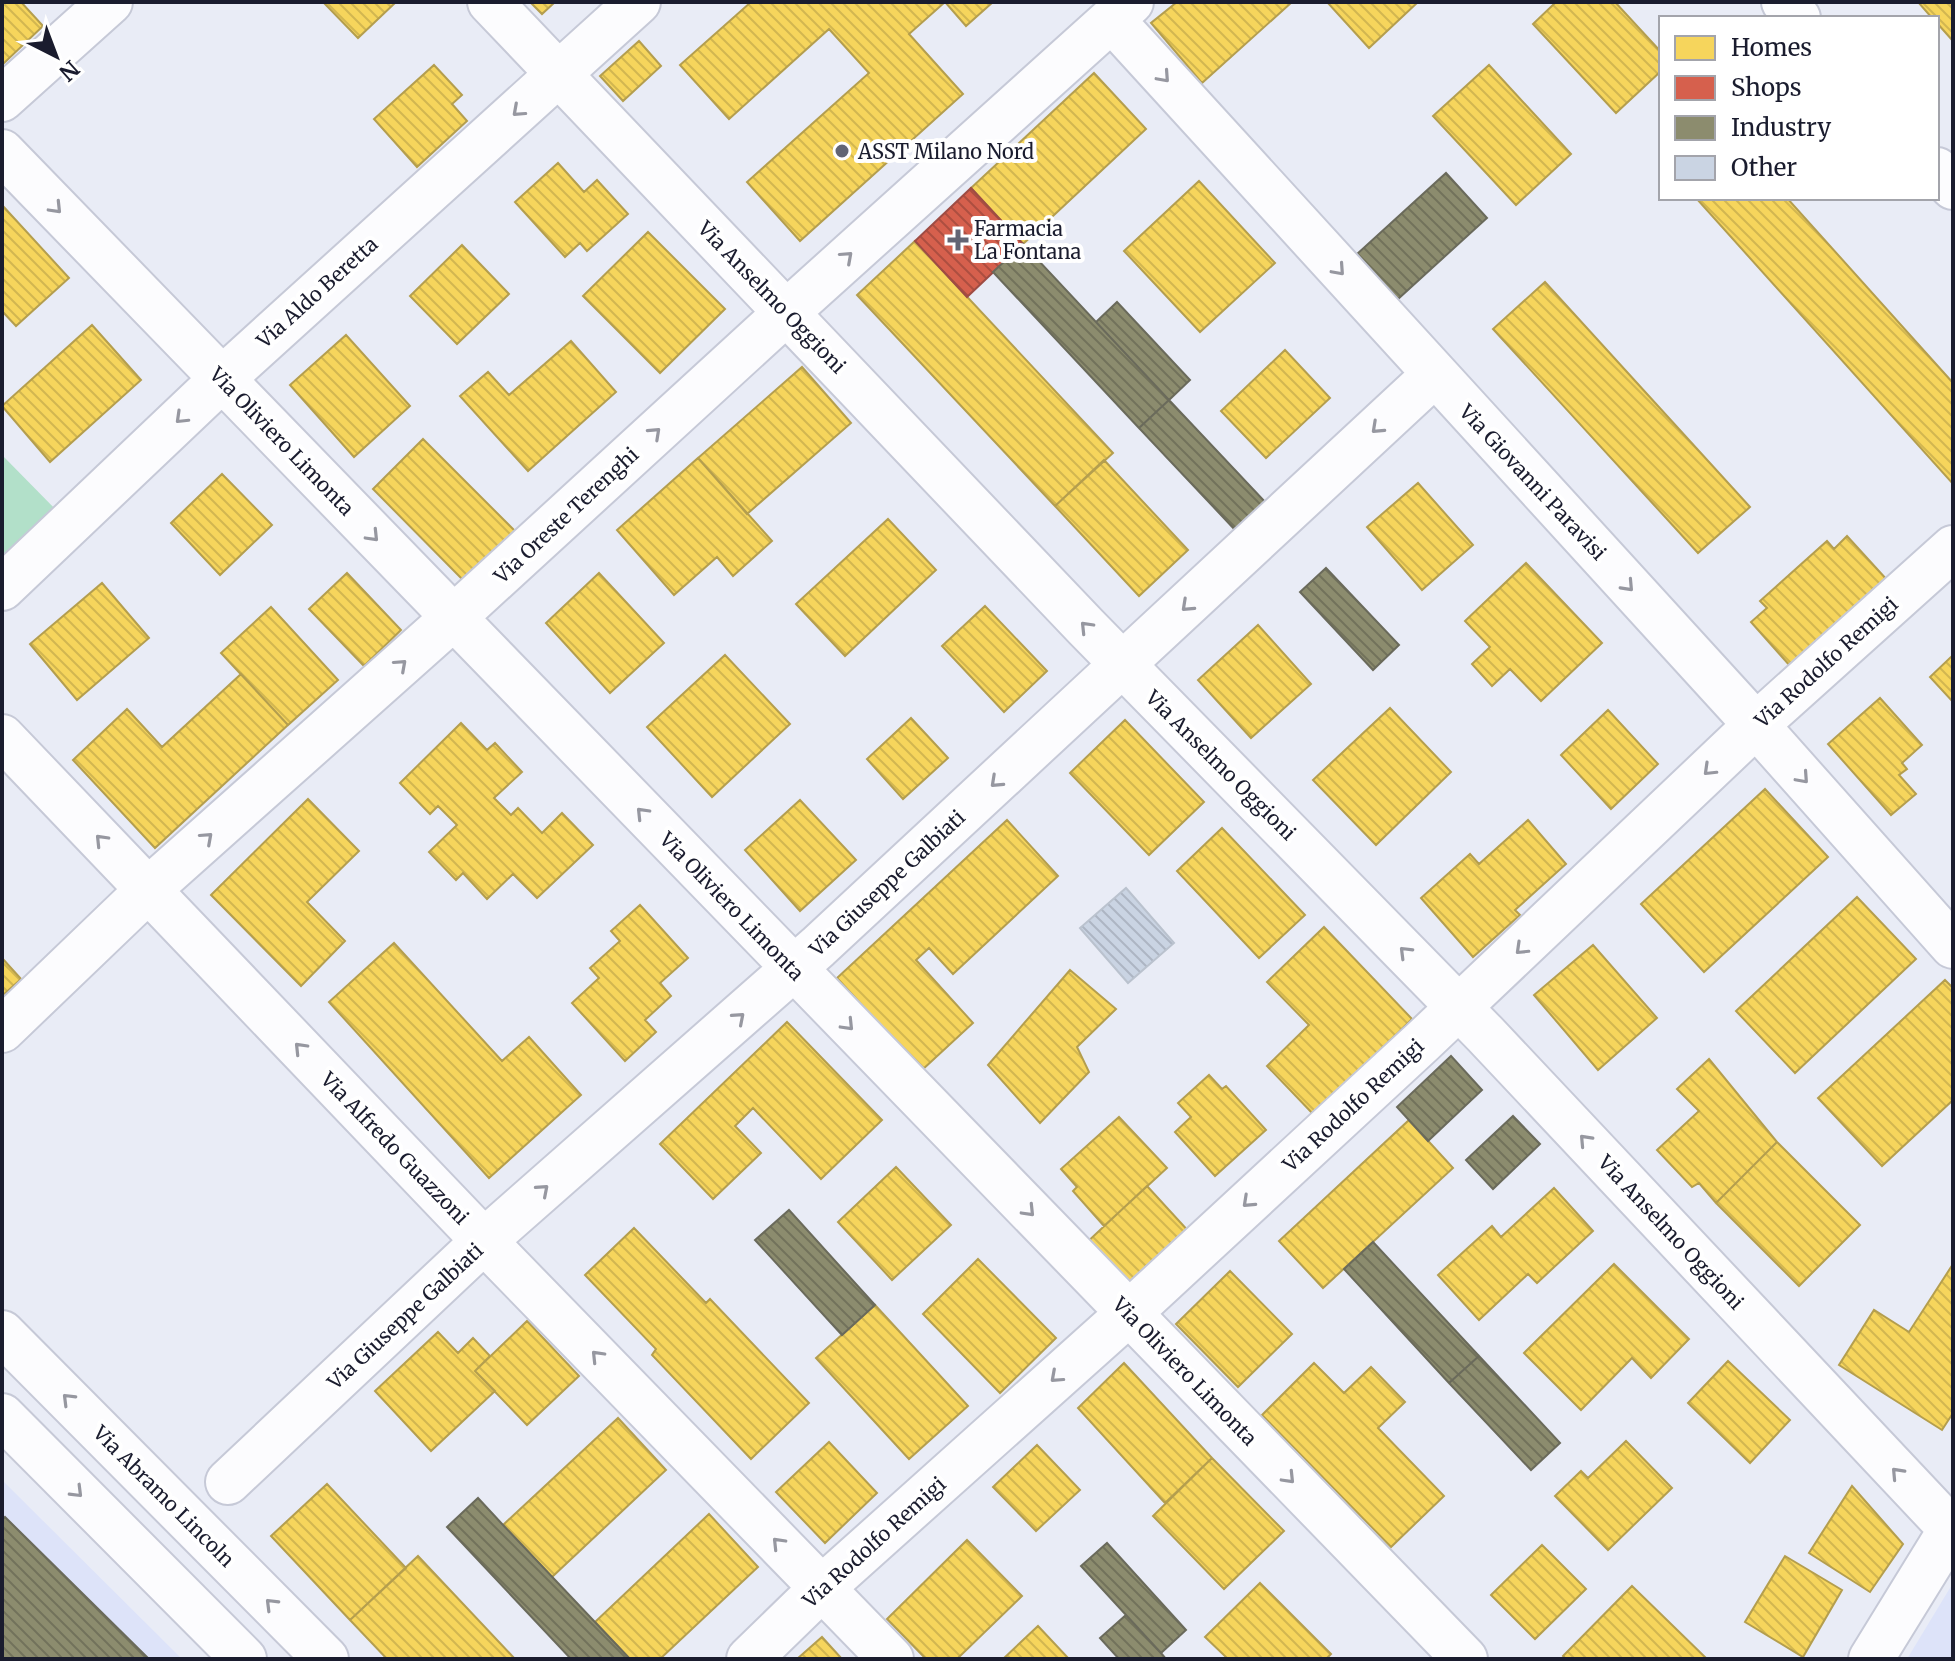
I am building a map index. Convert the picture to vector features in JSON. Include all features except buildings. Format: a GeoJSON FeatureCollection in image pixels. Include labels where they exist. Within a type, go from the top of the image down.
{"type":"FeatureCollection","features":[{"type":"Feature","properties":{"kind":"street"},"geometry":{"type":"LineString","coordinates":[[2,99],[110,2]]}},
{"type":"Feature","properties":{"kind":"street","name":"Via Anselmo Oggioni"},"geometry":{"type":"LineString","coordinates":[[490,2],[1122,665],[1459,1007],[1952,1528]]}},
{"type":"Feature","properties":{"kind":"street","name":"Via Aldo Beretta"},"geometry":{"type":"LineString","coordinates":[[2,588],[222,379],[638,2]]}},
{"type":"Feature","properties":{"kind":"street","name":"Via Oreste Terenghi"},"geometry":{"type":"LineString","coordinates":[[2,1030],[149,889],[453,618],[1121,11]]}},
{"type":"Feature","properties":{"kind":"street","name":"Via Giovanni Paravisi"},"geometry":{"type":"LineString","coordinates":[[1121,11],[1434,375],[1756,725],[1953,946]]}},
{"type":"Feature","properties":{"kind":"street","name":"Via Oliviero Limonta"},"geometry":{"type":"LineString","coordinates":[[2,152],[1465,1659]]}},
{"type":"Feature","properties":{"kind":"street"},"geometry":{"type":"LineString","coordinates":[[1939,172],[1953,187]]}},
{"type":"Feature","properties":{"kind":"street","name":"Via Giuseppe Galbiati"},"geometry":{"type":"LineString","coordinates":[[228,1482],[484,1241],[793,970],[1434,375]]}},
{"type":"Feature","properties":{"kind":"street","name":"Via Rodolfo Remigi"},"geometry":{"type":"LineString","coordinates":[[749,1659],[823,1587],[1129,1313],[1459,1007],[1756,725],[1953,548]]}},
{"type":"Feature","properties":{"kind":"street","name":"Via Alfredo Guazzoni"},"geometry":{"type":"LineString","coordinates":[[2,737],[484,1241],[891,1659]]}},
{"type":"Feature","properties":{"kind":"street","name":"Via Abramo Lincoln"},"geometry":{"type":"LineString","coordinates":[[2,1333],[326,1659]]}},
{"type":"Feature","properties":{"kind":"street"},"geometry":{"type":"LineString","coordinates":[[2,1416],[244,1659]]}},
{"type":"Feature","properties":{"kind":"street"},"geometry":{"type":"LineString","coordinates":[[1871,1659],[1952,1528]]}},
{"type":"Feature","properties":{"kind":"shaded area"},"geometry":{"type":"Polygon","coordinates":[[[2,1480],[182,1659],[2,1659],[2,1480]]]}},
{"type":"Feature","properties":{"kind":"shaded area"},"geometry":{"type":"Polygon","coordinates":[[[1953,1583],[1953,1659],[1907,1659],[1953,1583]]]}},
{"type":"Feature","properties":{"kind":"green space"},"geometry":{"type":"Polygon","coordinates":[[[2,455],[62,516],[2,573],[2,455]]]}},
{"type":"Feature","properties":{"kind":"place","name":"ASST Milano Nord"},"geometry":{"type":"Point","coordinates":[842,151]}},
{"type":"Feature","properties":{"kind":"place","name":"Farmacia La Fontana"},"geometry":{"type":"Point","coordinates":[958,240]}}]}
